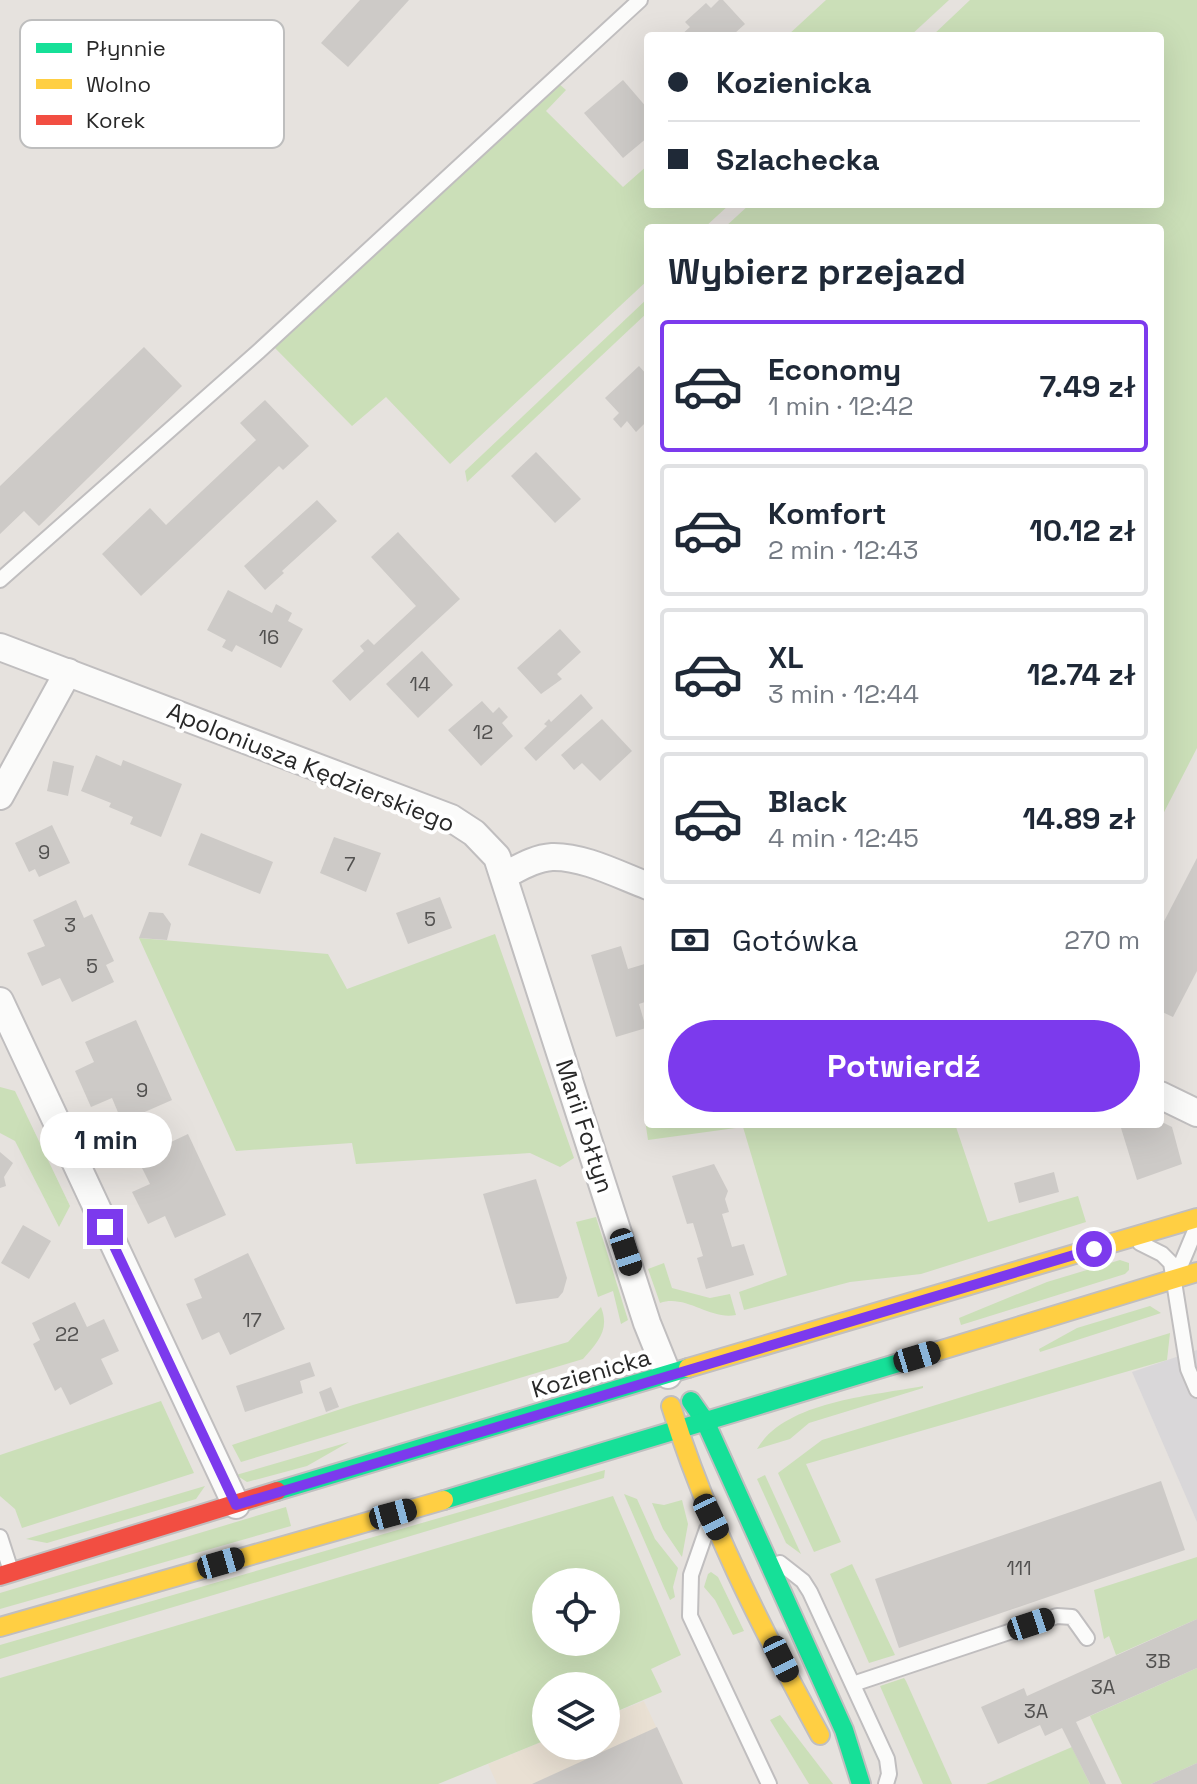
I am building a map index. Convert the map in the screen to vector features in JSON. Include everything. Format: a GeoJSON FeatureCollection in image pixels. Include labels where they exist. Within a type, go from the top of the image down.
{"type":"FeatureCollection","features":[{"type":"Feature","properties":{"kind":"main road","name":"Kozienicka"},"geometry":{"type":"LineString","coordinates":[[6,1575],[1197,1218]]}},
{"type":"Feature","properties":{"kind":"main road"},"geometry":{"type":"LineString","coordinates":[[0,1627],[449,1499],[1197,1272]]}},
{"type":"Feature","properties":{"kind":"main road","name":"Marii Fołtyn"},"geometry":{"type":"LineString","coordinates":[[668,1375],[705,1421],[844,1730],[861,1784]]}},
{"type":"Feature","properties":{"kind":"main road","name":"Marii Fołtyn"},"geometry":{"type":"LineString","coordinates":[[668,1375],[678,1429],[711,1517],[831,1753],[850,1784]]}},
{"type":"Feature","properties":{"kind":"main road"},"geometry":{"type":"LineString","coordinates":[[721,1461],[755,1414],[772,1402]]}},
{"type":"Feature","properties":{"kind":"street","name":"Apoloniusza Kędzierskiego"},"geometry":{"type":"LineString","coordinates":[[0,647],[451,818],[474,833],[497,857],[505,875]]}},
{"type":"Feature","properties":{"kind":"street"},"geometry":{"type":"LineString","coordinates":[[0,796],[68,672]]}},
{"type":"Feature","properties":{"kind":"street"},"geometry":{"type":"LineString","coordinates":[[505,875],[530,862],[551,857],[580,862],[644,885]]}},
{"type":"Feature","properties":{"kind":"street","name":"Marii Fołtyn"},"geometry":{"type":"LineString","coordinates":[[505,875],[647,1323],[668,1375]]}},
{"type":"Feature","properties":{"kind":"street"},"geometry":{"type":"LineString","coordinates":[[0,1001],[8,1040],[236,1505]]}},
{"type":"Feature","properties":{"kind":"street"},"geometry":{"type":"LineString","coordinates":[[1164,1097],[1197,1113]]}},
{"type":"Feature","properties":{"kind":"lane"},"geometry":{"type":"LineString","coordinates":[[0,580],[259,351],[640,0]]}},
{"type":"Feature","properties":{"kind":"lane"},"geometry":{"type":"LineString","coordinates":[[1176,1278],[1197,1226]]}},
{"type":"Feature","properties":{"kind":"lane"},"geometry":{"type":"LineString","coordinates":[[1121,1241],[1137,1243],[1162,1254],[1171,1263],[1176,1278],[1188,1369],[1197,1390]]}},
{"type":"Feature","properties":{"kind":"lane"},"geometry":{"type":"LineString","coordinates":[[711,1517],[691,1575],[690,1616],[769,1784]]}},
{"type":"Feature","properties":{"kind":"lane"},"geometry":{"type":"LineString","coordinates":[[0,1537],[6,1575]]}},
{"type":"Feature","properties":{"kind":"lane"},"geometry":{"type":"LineString","coordinates":[[761,1547],[803,1581],[810,1592],[887,1759],[889,1774],[886,1784]]}},
{"type":"Feature","properties":{"kind":"lane"},"geometry":{"type":"LineString","coordinates":[[853,1684],[1057,1616],[1072,1617],[1087,1638]]}},
{"type":"Feature","properties":{"kind":"shaded area"},"geometry":{"type":"Polygon","coordinates":[[[1197,1350],[1197,1522],[1132,1372],[1197,1350]]]}},
{"type":"Feature","properties":{"kind":"shaded area"},"geometry":{"type":"Polygon","coordinates":[[[644,1701],[683,1784],[497,1784],[488,1764],[532,1746],[532,1760],[620,1760],[620,1710],[644,1701]]]}},
{"type":"Feature","properties":{"kind":"green space"},"geometry":{"type":"Polygon","coordinates":[[[826,0],[949,0],[914,32],[791,32],[826,0]]]}},
{"type":"Feature","properties":{"kind":"green space"},"geometry":{"type":"Polygon","coordinates":[[[970,0],[1197,0],[1197,748],[1164,812],[1164,224],[728,224],[746,208],[1164,208],[1164,32],[936,32],[970,0]]]}},
{"type":"Feature","properties":{"kind":"green space"},"geometry":{"type":"Polygon","coordinates":[[[558,83],[566,90],[546,111],[623,187],[644,169],[644,208],[726,208],[708,224],[644,224],[644,284],[450,464],[386,397],[352,426],[273,346],[558,83]]]}},
{"type":"Feature","properties":{"kind":"green space"},"geometry":{"type":"Polygon","coordinates":[[[644,302],[644,316],[467,482],[465,471],[644,302]]]}},
{"type":"Feature","properties":{"kind":"green space"},"geometry":{"type":"Polygon","coordinates":[[[495,934],[574,1158],[560,1167],[530,1153],[356,1164],[352,1143],[236,1151],[139,938],[328,954],[347,989],[495,934]]]}},
{"type":"Feature","properties":{"kind":"green space"},"geometry":{"type":"Polygon","coordinates":[[[0,1087],[15,1091],[70,1206],[59,1227],[15,1141],[0,1133],[0,1087]]]}},
{"type":"Feature","properties":{"kind":"green space"},"geometry":{"type":"Polygon","coordinates":[[[646,1128],[736,1128],[648,1140],[646,1128]]]}},
{"type":"Feature","properties":{"kind":"green space"},"geometry":{"type":"Polygon","coordinates":[[[743,1128],[956,1128],[988,1222],[1078,1196],[1086,1222],[921,1274],[850,1282],[744,1310],[739,1292],[787,1275],[743,1128]]]}},
{"type":"Feature","properties":{"kind":"green space"},"geometry":{"type":"Polygon","coordinates":[[[596,1217],[628,1320],[621,1324],[613,1291],[598,1297],[576,1222],[596,1217]]]}},
{"type":"Feature","properties":{"kind":"green space"},"geometry":{"type":"Polygon","coordinates":[[[1120,1260],[1129,1263],[1125,1274],[961,1325],[959,1318],[1047,1282],[1120,1260]]]}},
{"type":"Feature","properties":{"kind":"green space"},"geometry":{"type":"Polygon","coordinates":[[[664,1263],[672,1288],[710,1298],[730,1294],[736,1315],[716,1314],[679,1302],[660,1303],[648,1269],[664,1263]]]}},
{"type":"Feature","properties":{"kind":"green space"},"geometry":{"type":"Polygon","coordinates":[[[1150,1306],[1161,1313],[1040,1352],[1039,1349],[1077,1328],[1150,1306]]]}},
{"type":"Feature","properties":{"kind":"green space"},"geometry":{"type":"Polygon","coordinates":[[[601,1307],[603,1329],[598,1341],[583,1359],[241,1462],[232,1445],[353,1405],[568,1342],[601,1307]]]}},
{"type":"Feature","properties":{"kind":"green space"},"geometry":{"type":"Polygon","coordinates":[[[1170,1333],[1167,1360],[806,1464],[841,1542],[814,1552],[778,1473],[822,1440],[1170,1333]]]}},
{"type":"Feature","properties":{"kind":"green space"},"geometry":{"type":"Polygon","coordinates":[[[923,1386],[809,1423],[790,1439],[757,1449],[770,1433],[808,1411],[831,1403],[923,1386]]]}},
{"type":"Feature","properties":{"kind":"green space"},"geometry":{"type":"Polygon","coordinates":[[[161,1401],[194,1473],[22,1528],[15,1509],[0,1496],[0,1455],[161,1401]]]}},
{"type":"Feature","properties":{"kind":"green space"},"geometry":{"type":"Polygon","coordinates":[[[349,1442],[307,1466],[247,1482],[236,1475],[349,1442]]]}},
{"type":"Feature","properties":{"kind":"green space"},"geometry":{"type":"Polygon","coordinates":[[[605,1470],[604,1478],[0,1659],[0,1645],[605,1470]]]}},
{"type":"Feature","properties":{"kind":"green space"},"geometry":{"type":"Polygon","coordinates":[[[765,1475],[801,1554],[786,1543],[757,1479],[765,1475]]]}},
{"type":"Feature","properties":{"kind":"green space"},"geometry":{"type":"Polygon","coordinates":[[[205,1486],[196,1499],[47,1543],[26,1539],[205,1486]]]}},
{"type":"Feature","properties":{"kind":"green space"},"geometry":{"type":"Polygon","coordinates":[[[624,1494],[637,1499],[655,1539],[678,1568],[673,1587],[675,1597],[670,1600],[624,1494]]]}},
{"type":"Feature","properties":{"kind":"green space"},"geometry":{"type":"Polygon","coordinates":[[[613,1496],[681,1655],[651,1669],[662,1692],[620,1710],[620,1672],[532,1672],[532,1746],[438,1784],[0,1784],[0,1678],[613,1496]]]}},
{"type":"Feature","properties":{"kind":"green space"},"geometry":{"type":"Polygon","coordinates":[[[682,1500],[688,1524],[682,1557],[663,1529],[652,1503],[664,1505],[682,1500]]]}},
{"type":"Feature","properties":{"kind":"green space"},"geometry":{"type":"Polygon","coordinates":[[[286,1507],[291,1526],[0,1609],[0,1593],[286,1507]]]}},
{"type":"Feature","properties":{"kind":"green space"},"geometry":{"type":"Polygon","coordinates":[[[1197,1557],[1197,1619],[1116,1655],[1109,1636],[1104,1639],[1094,1590],[1197,1557]]]}},
{"type":"Feature","properties":{"kind":"green space"},"geometry":{"type":"Polygon","coordinates":[[[852,1564],[895,1655],[869,1663],[830,1574],[852,1564]]]}},
{"type":"Feature","properties":{"kind":"green space"},"geometry":{"type":"Polygon","coordinates":[[[711,1572],[718,1577],[744,1631],[733,1635],[715,1600],[704,1587],[711,1572]]]}},
{"type":"Feature","properties":{"kind":"green space"},"geometry":{"type":"Polygon","coordinates":[[[1197,1668],[1197,1763],[1151,1784],[1122,1784],[1090,1716],[1197,1668]]]}},
{"type":"Feature","properties":{"kind":"green space"},"geometry":{"type":"Polygon","coordinates":[[[904,1678],[952,1784],[923,1784],[880,1686],[904,1678]]]}},
{"type":"Feature","properties":{"kind":"green space"},"geometry":{"type":"Polygon","coordinates":[[[780,1715],[833,1784],[809,1784],[770,1720],[780,1715]]]}},
{"type":"Feature","properties":{"kind":"green space"},"geometry":{"type":"Polygon","coordinates":[[[1072,1747],[1090,1784],[986,1784],[1072,1747]]]}},
{"type":"Feature","properties":{"kind":"building"},"geometry":{"type":"Polygon","coordinates":[[[360,0],[409,0],[348,67],[321,43],[360,0]]]}},
{"type":"Feature","properties":{"kind":"building"},"geometry":{"type":"Polygon","coordinates":[[[723,0],[745,24],[736,32],[684,32],[690,27],[685,22],[706,3],[711,8],[723,0]]]}},
{"type":"Feature","properties":{"kind":"building"},"geometry":{"type":"Polygon","coordinates":[[[623,80],[644,104],[644,140],[623,158],[584,113],[623,80]]]}},
{"type":"Feature","properties":{"kind":"building"},"geometry":{"type":"Polygon","coordinates":[[[144,347],[182,386],[39,526],[24,511],[0,534],[0,486],[144,347]]]}},
{"type":"Feature","properties":{"kind":"building"},"geometry":{"type":"Polygon","coordinates":[[[639,366],[644,372],[644,424],[636,432],[627,421],[621,428],[613,419],[619,413],[605,398],[639,366]]]}},
{"type":"Feature","properties":{"kind":"building"},"geometry":{"type":"Polygon","coordinates":[[[265,400],[309,446],[283,470],[279,466],[141,596],[102,554],[150,508],[166,525],[256,440],[240,423],[265,400]]]}},
{"type":"Feature","properties":{"kind":"building"},"geometry":{"type":"Polygon","coordinates":[[[536,452],[581,499],[555,523],[511,476],[536,452]]]}},
{"type":"Feature","properties":{"kind":"building"},"geometry":{"type":"Polygon","coordinates":[[[317,500],[337,521],[265,590],[244,566],[317,500]]]}},
{"type":"Feature","properties":{"kind":"building"},"geometry":{"type":"Polygon","coordinates":[[[398,532],[460,599],[350,701],[332,681],[364,651],[360,646],[368,639],[374,645],[416,606],[371,557],[398,532]]]}},
{"type":"Feature","properties":{"kind":"building"},"geometry":{"type":"Polygon","coordinates":[[[228,590],[272,613],[276,604],[292,613],[288,621],[303,629],[281,668],[236,645],[232,652],[222,647],[226,640],[207,630],[228,590]]]}},
{"type":"Feature","properties":{"kind":"building"},"geometry":{"type":"Polygon","coordinates":[[[560,629],[581,652],[557,674],[562,679],[541,694],[517,668],[560,629]]]}},
{"type":"Feature","properties":{"kind":"building"},"geometry":{"type":"Polygon","coordinates":[[[422,651],[453,685],[418,718],[386,684],[422,651]]]}},
{"type":"Feature","properties":{"kind":"building"},"geometry":{"type":"Polygon","coordinates":[[[581,694],[593,708],[536,761],[524,748],[547,726],[544,724],[549,719],[551,722],[581,694]]]}},
{"type":"Feature","properties":{"kind":"building"},"geometry":{"type":"Polygon","coordinates":[[[482,701],[493,713],[499,707],[508,717],[502,723],[513,736],[481,766],[448,730],[482,701]]]}},
{"type":"Feature","properties":{"kind":"building"},"geometry":{"type":"Polygon","coordinates":[[[602,719],[632,751],[600,781],[582,763],[574,770],[561,755],[602,719]]]}},
{"type":"Feature","properties":{"kind":"building"},"geometry":{"type":"Polygon","coordinates":[[[96,755],[121,766],[123,760],[182,784],[161,837],[130,824],[133,817],[109,807],[111,803],[81,791],[96,755]]]}},
{"type":"Feature","properties":{"kind":"building"},"geometry":{"type":"Polygon","coordinates":[[[53,761],[74,766],[68,796],[47,791],[53,761]]]}},
{"type":"Feature","properties":{"kind":"building"},"geometry":{"type":"Polygon","coordinates":[[[52,825],[70,863],[39,877],[35,869],[29,872],[15,843],[52,825]]]}},
{"type":"Feature","properties":{"kind":"building"},"geometry":{"type":"Polygon","coordinates":[[[201,833],[273,862],[260,894],[188,865],[201,833]]]}},
{"type":"Feature","properties":{"kind":"building"},"geometry":{"type":"Polygon","coordinates":[[[334,837],[381,853],[366,892],[320,873],[334,837]]]}},
{"type":"Feature","properties":{"kind":"building"},"geometry":{"type":"Polygon","coordinates":[[[1197,858],[1197,971],[1173,1017],[1164,1013],[1164,921],[1197,858]]]}},
{"type":"Feature","properties":{"kind":"building"},"geometry":{"type":"Polygon","coordinates":[[[440,897],[452,928],[408,944],[396,913],[440,897]]]}},
{"type":"Feature","properties":{"kind":"building"},"geometry":{"type":"Polygon","coordinates":[[[76,900],[84,918],[92,914],[114,961],[106,965],[114,982],[72,1002],[60,978],[42,986],[27,953],[45,946],[33,920],[76,900]]]}},
{"type":"Feature","properties":{"kind":"building"},"geometry":{"type":"Polygon","coordinates":[[[149,912],[163,913],[171,924],[167,940],[139,938],[149,912]]]}},
{"type":"Feature","properties":{"kind":"building"},"geometry":{"type":"Polygon","coordinates":[[[621,946],[628,969],[644,964],[644,1002],[639,1004],[644,1029],[616,1037],[591,955],[621,946]]]}},
{"type":"Feature","properties":{"kind":"building"},"geometry":{"type":"Polygon","coordinates":[[[136,1020],[172,1100],[122,1122],[112,1098],[91,1107],[75,1071],[94,1062],[85,1042],[136,1020]]]}},
{"type":"Feature","properties":{"kind":"building"},"geometry":{"type":"Polygon","coordinates":[[[1164,1123],[1172,1127],[1182,1164],[1137,1180],[1121,1128],[1164,1128],[1164,1123]]]}},
{"type":"Feature","properties":{"kind":"building"},"geometry":{"type":"Polygon","coordinates":[[[188,1134],[226,1215],[175,1238],[165,1216],[148,1224],[132,1192],[150,1184],[137,1158],[188,1134]]]}},
{"type":"Feature","properties":{"kind":"building"},"geometry":{"type":"Polygon","coordinates":[[[0,1152],[13,1163],[4,1177],[6,1186],[0,1188],[0,1152]]]}},
{"type":"Feature","properties":{"kind":"building"},"geometry":{"type":"Polygon","coordinates":[[[714,1164],[728,1191],[725,1199],[729,1212],[722,1214],[732,1247],[744,1244],[754,1275],[706,1289],[697,1258],[703,1256],[693,1223],[687,1224],[672,1176],[714,1164]]]}},
{"type":"Feature","properties":{"kind":"building"},"geometry":{"type":"Polygon","coordinates":[[[1054,1172],[1059,1192],[1019,1203],[1014,1183],[1054,1172]]]}},
{"type":"Feature","properties":{"kind":"building"},"geometry":{"type":"Polygon","coordinates":[[[536,1179],[567,1278],[558,1298],[516,1304],[483,1194],[536,1179]]]}},
{"type":"Feature","properties":{"kind":"building"},"geometry":{"type":"Polygon","coordinates":[[[23,1225],[51,1241],[29,1279],[1,1263],[23,1225]]]}},
{"type":"Feature","properties":{"kind":"building"},"geometry":{"type":"Polygon","coordinates":[[[248,1253],[285,1329],[230,1355],[219,1332],[202,1340],[186,1304],[202,1298],[194,1279],[248,1253]]]}},
{"type":"Feature","properties":{"kind":"building"},"geometry":{"type":"Polygon","coordinates":[[[75,1302],[87,1327],[104,1319],[119,1351],[101,1359],[113,1384],[70,1405],[61,1387],[55,1391],[33,1344],[40,1340],[32,1323],[75,1302]]]}},
{"type":"Feature","properties":{"kind":"building"},"geometry":{"type":"Polygon","coordinates":[[[310,1362],[315,1376],[300,1381],[303,1393],[245,1412],[236,1386],[310,1362]]]}},
{"type":"Feature","properties":{"kind":"building"},"geometry":{"type":"Polygon","coordinates":[[[331,1387],[339,1407],[326,1412],[319,1392],[331,1387]]]}},
{"type":"Feature","properties":{"kind":"building"},"geometry":{"type":"Polygon","coordinates":[[[1161,1481],[1185,1550],[899,1648],[875,1579],[1161,1481]]]}},
{"type":"Feature","properties":{"kind":"building"},"geometry":{"type":"Polygon","coordinates":[[[1197,1619],[1197,1668],[1076,1722],[1106,1784],[1090,1784],[1062,1728],[1045,1736],[1040,1725],[998,1744],[981,1707],[1024,1688],[1027,1696],[1197,1619]]]}},
{"type":"Feature","properties":{"kind":"building"},"geometry":{"type":"Polygon","coordinates":[[[657,1727],[683,1784],[532,1784],[585,1760],[620,1760],[620,1744],[657,1727]]]}},
{"type":"Feature","properties":{"kind":"building"},"geometry":{"type":"Polygon","coordinates":[[[1197,1763],[1197,1784],[1151,1784],[1197,1763]]]}},
{"type":"Feature","properties":{"kind":"traffic: fast"},"geometry":{"type":"LineString","coordinates":[[444,1500],[935,1352]]}},
{"type":"Feature","properties":{"kind":"traffic: fast"},"geometry":{"type":"LineString","coordinates":[[277,1491],[688,1368]]}},
{"type":"Feature","properties":{"kind":"traffic: fast"},"geometry":{"type":"LineString","coordinates":[[691,1401],[705,1421],[844,1730],[861,1784]]}},
{"type":"Feature","properties":{"kind":"traffic: slow"},"geometry":{"type":"LineString","coordinates":[[688,1368],[1197,1218]]}},
{"type":"Feature","properties":{"kind":"traffic: slow"},"geometry":{"type":"LineString","coordinates":[[935,1352],[1197,1272]]}},
{"type":"Feature","properties":{"kind":"traffic: slow"},"geometry":{"type":"LineString","coordinates":[[671,1406],[701,1491],[737,1574],[820,1735]]}},
{"type":"Feature","properties":{"kind":"traffic: slow"},"geometry":{"type":"LineString","coordinates":[[0,1627],[444,1500]]}},
{"type":"Feature","properties":{"kind":"traffic: jam"},"geometry":{"type":"LineString","coordinates":[[0,1576],[277,1491]]}},
{"type":"Feature","properties":{"kind":"route"},"geometry":{"type":"LineString","coordinates":[[105,1227],[236,1505],[1094,1249]]}}]}
